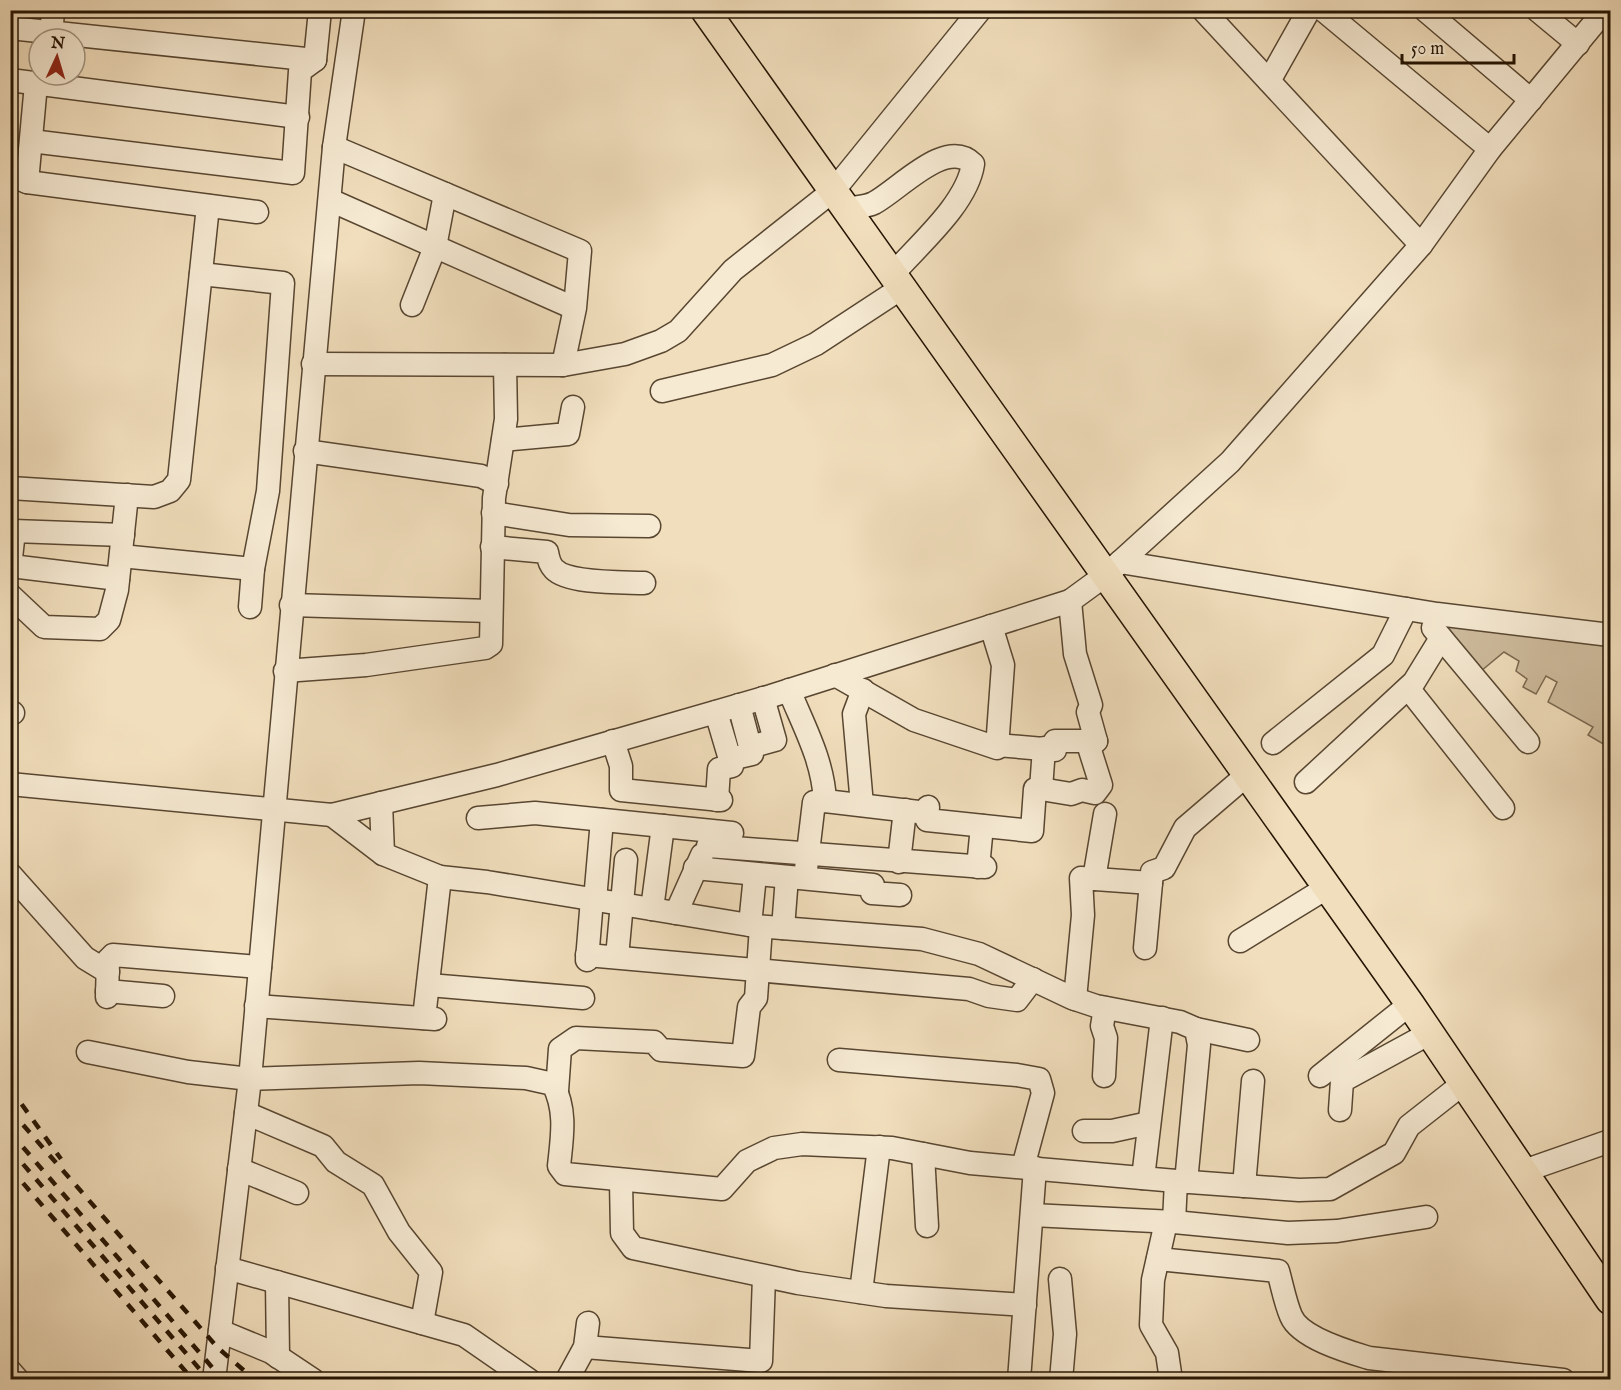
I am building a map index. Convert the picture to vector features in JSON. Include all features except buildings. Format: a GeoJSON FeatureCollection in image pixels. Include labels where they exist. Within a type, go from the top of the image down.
{"type":"FeatureCollection","features":[{"type":"Feature","properties":{"kind":"main road"},"geometry":{"type":"LineString","coordinates":[[705,10],[898,281],[1114,568],[1248,774],[1465,1082],[1611,1300]]}},
{"type":"Feature","properties":{"kind":"street"},"geometry":{"type":"LineString","coordinates":[[31,141],[293,173],[300,71],[315,60],[320,10]]}},
{"type":"Feature","properties":{"kind":"street"},"geometry":{"type":"LineString","coordinates":[[214,1380],[250,1078],[304,451],[334,147],[354,10]]}},
{"type":"Feature","properties":{"kind":"street"},"geometry":{"type":"LineString","coordinates":[[313,364],[563,365],[626,354],[661,341],[678,331],[733,270],[841,200],[980,10]]}},
{"type":"Feature","properties":{"kind":"street"},"geometry":{"type":"LineString","coordinates":[[1203,10],[1421,244]]}},
{"type":"Feature","properties":{"kind":"street"},"geometry":{"type":"LineString","coordinates":[[1269,81],[1309,10]]}},
{"type":"Feature","properties":{"kind":"street"},"geometry":{"type":"LineString","coordinates":[[1323,10],[1490,149]]}},
{"type":"Feature","properties":{"kind":"street"},"geometry":{"type":"LineString","coordinates":[[1425,10],[1531,100]]}},
{"type":"Feature","properties":{"kind":"street"},"geometry":{"type":"LineString","coordinates":[[1537,10],[1578,44]]}},
{"type":"Feature","properties":{"kind":"street"},"geometry":{"type":"LineString","coordinates":[[10,784],[332,815],[476,780],[740,705],[1070,602],[1114,568],[1230,462],[1421,244],[1490,149],[1605,10]]}},
{"type":"Feature","properties":{"kind":"street"},"geometry":{"type":"LineString","coordinates":[[10,28],[27,28]]}},
{"type":"Feature","properties":{"kind":"street"},"geometry":{"type":"LineString","coordinates":[[87,31],[315,60]]}},
{"type":"Feature","properties":{"kind":"street"},"geometry":{"type":"LineString","coordinates":[[10,80],[27,80]]}},
{"type":"Feature","properties":{"kind":"street"},"geometry":{"type":"LineString","coordinates":[[43,87],[31,141],[19,179],[257,212]]}},
{"type":"Feature","properties":{"kind":"street"},"geometry":{"type":"LineString","coordinates":[[86,87],[298,117]]}},
{"type":"Feature","properties":{"kind":"street"},"geometry":{"type":"LineString","coordinates":[[334,147],[580,251],[574,308],[563,365]]}},
{"type":"Feature","properties":{"kind":"street"},"geometry":{"type":"LineString","coordinates":[[662,391],[772,365],[816,344],[898,281],[962,196],[971,178],[973,164],[965,156],[955,155],[939,160],[872,204],[841,200]]}},
{"type":"Feature","properties":{"kind":"street"},"geometry":{"type":"LineString","coordinates":[[412,305],[435,246],[446,194]]}},
{"type":"Feature","properties":{"kind":"street"},"geometry":{"type":"LineString","coordinates":[[330,200],[574,308]]}},
{"type":"Feature","properties":{"kind":"street"},"geometry":{"type":"LineString","coordinates":[[10,488],[154,497],[170,491],[179,480],[208,206]]}},
{"type":"Feature","properties":{"kind":"street"},"geometry":{"type":"LineString","coordinates":[[201,274],[283,283],[268,491],[253,569],[250,607]]}},
{"type":"Feature","properties":{"kind":"street"},"geometry":{"type":"LineString","coordinates":[[285,671],[366,665],[485,648],[491,644],[493,513],[506,419],[505,365]]}},
{"type":"Feature","properties":{"kind":"street"},"geometry":{"type":"LineString","coordinates":[[503,440],[568,434],[573,407]]}},
{"type":"Feature","properties":{"kind":"street"},"geometry":{"type":"LineString","coordinates":[[304,451],[481,476],[497,484]]}},
{"type":"Feature","properties":{"kind":"street"},"geometry":{"type":"LineString","coordinates":[[10,595],[44,627],[100,629],[109,620],[112,611],[118,579],[127,495]]}},
{"type":"Feature","properties":{"kind":"street"},"geometry":{"type":"LineString","coordinates":[[493,513],[569,525],[649,526]]}},
{"type":"Feature","properties":{"kind":"street"},"geometry":{"type":"LineString","coordinates":[[118,579],[11,567],[14,531],[122,546],[253,569]]}},
{"type":"Feature","properties":{"kind":"street"},"geometry":{"type":"LineString","coordinates":[[492,547],[547,552],[552,568],[561,575],[644,583]]}},
{"type":"Feature","properties":{"kind":"street"},"geometry":{"type":"LineString","coordinates":[[1114,568],[1412,610],[1611,635]]}},
{"type":"Feature","properties":{"kind":"street"},"geometry":{"type":"LineString","coordinates":[[1070,602],[1075,654],[1091,705],[1088,712],[1096,741]]}},
{"type":"Feature","properties":{"kind":"street"},"geometry":{"type":"LineString","coordinates":[[291,605],[490,611]]}},
{"type":"Feature","properties":{"kind":"street"},"geometry":{"type":"LineString","coordinates":[[1412,610],[1441,638],[1528,742]]}},
{"type":"Feature","properties":{"kind":"street"},"geometry":{"type":"LineString","coordinates":[[1273,743],[1383,656],[1412,610]]}},
{"type":"Feature","properties":{"kind":"street"},"geometry":{"type":"LineString","coordinates":[[991,626],[1003,665],[997,745]]}},
{"type":"Feature","properties":{"kind":"street"},"geometry":{"type":"LineString","coordinates":[[1306,782],[1408,688],[1441,638]]}},
{"type":"Feature","properties":{"kind":"street"},"geometry":{"type":"LineString","coordinates":[[835,675],[914,720],[997,748],[997,745],[1055,750],[1055,741],[1096,741]]}},
{"type":"Feature","properties":{"kind":"street"},"geometry":{"type":"LineString","coordinates":[[1408,688],[1503,808]]}},
{"type":"Feature","properties":{"kind":"street"},"geometry":{"type":"LineString","coordinates":[[789,690],[818,757],[824,782],[825,801]]}},
{"type":"Feature","properties":{"kind":"street"},"geometry":{"type":"LineString","coordinates":[[862,805],[854,714],[863,690]]}},
{"type":"Feature","properties":{"kind":"street"},"geometry":{"type":"LineString","coordinates":[[750,747],[775,740],[763,698]]}},
{"type":"Feature","properties":{"kind":"street"},"geometry":{"type":"LineString","coordinates":[[730,759],[752,754],[740,705]]}},
{"type":"Feature","properties":{"kind":"street"},"geometry":{"type":"LineString","coordinates":[[676,913],[707,836],[719,769],[732,766],[716,711]]}},
{"type":"Feature","properties":{"kind":"street"},"geometry":{"type":"LineString","coordinates":[[613,741],[621,766],[621,790],[714,800]]}},
{"type":"Feature","properties":{"kind":"street"},"geometry":{"type":"LineString","coordinates":[[920,810],[927,820],[1032,831],[1035,789],[1071,794],[1082,790],[1095,793],[1101,785],[1089,747],[1096,741]]}},
{"type":"Feature","properties":{"kind":"street"},"geometry":{"type":"LineString","coordinates":[[1041,789],[1044,748]]}},
{"type":"Feature","properties":{"kind":"street"},"geometry":{"type":"LineString","coordinates":[[1145,948],[1152,872],[1164,868],[1185,828],[1248,774]]}},
{"type":"Feature","properties":{"kind":"street"},"geometry":{"type":"LineString","coordinates":[[476,780],[480,817],[535,813],[663,826],[808,853],[899,862],[981,867],[982,826]]}},
{"type":"Feature","properties":{"kind":"street"},"geometry":{"type":"LineString","coordinates":[[624,790],[612,821],[594,899],[587,957],[616,957],[969,989],[989,996],[1017,1000],[1034,979]]}},
{"type":"Feature","properties":{"kind":"street"},"geometry":{"type":"LineString","coordinates":[[783,928],[796,878],[808,853],[814,802],[825,801],[920,810]]}},
{"type":"Feature","properties":{"kind":"street"},"geometry":{"type":"LineString","coordinates":[[381,803],[383,854]]}},
{"type":"Feature","properties":{"kind":"street"},"geometry":{"type":"LineString","coordinates":[[899,862],[920,810]]}},
{"type":"Feature","properties":{"kind":"street"},"geometry":{"type":"LineString","coordinates":[[1094,879],[1104,814]]}},
{"type":"Feature","properties":{"kind":"street"},"geometry":{"type":"LineString","coordinates":[[332,815],[383,854],[440,877],[594,899],[755,926],[922,939],[979,954],[1075,999],[1105,1008],[1162,1018],[1196,1029],[1248,1040]]}},
{"type":"Feature","properties":{"kind":"street"},"geometry":{"type":"LineString","coordinates":[[652,909],[663,826]]}},
{"type":"Feature","properties":{"kind":"street"},"geometry":{"type":"LineString","coordinates":[[707,836],[732,832]]}},
{"type":"Feature","properties":{"kind":"street"},"geometry":{"type":"LineString","coordinates":[[840,882],[843,856]]}},
{"type":"Feature","properties":{"kind":"street"},"geometry":{"type":"LineString","coordinates":[[616,957],[626,860]]}},
{"type":"Feature","properties":{"kind":"street"},"geometry":{"type":"LineString","coordinates":[[695,868],[873,885],[872,893],[900,895]]}},
{"type":"Feature","properties":{"kind":"street"},"geometry":{"type":"LineString","coordinates":[[10,874],[86,958],[107,986],[163,996]]}},
{"type":"Feature","properties":{"kind":"street"},"geometry":{"type":"LineString","coordinates":[[557,1090],[560,1049],[576,1038],[654,1042],[661,1050],[743,1056],[749,1007],[756,998],[758,969],[755,875]]}},
{"type":"Feature","properties":{"kind":"street"},"geometry":{"type":"LineString","coordinates":[[256,1006],[430,1018],[429,985],[440,877]]}},
{"type":"Feature","properties":{"kind":"street"},"geometry":{"type":"LineString","coordinates":[[1075,999],[1083,915],[1081,878],[1150,884]]}},
{"type":"Feature","properties":{"kind":"street"},"geometry":{"type":"LineString","coordinates":[[1240,941],[1328,887]]}},
{"type":"Feature","properties":{"kind":"street"},"geometry":{"type":"LineString","coordinates":[[107,986],[108,960],[113,955],[260,967]]}},
{"type":"Feature","properties":{"kind":"street"},"geometry":{"type":"LineString","coordinates":[[429,985],[583,998]]}},
{"type":"Feature","properties":{"kind":"street"},"geometry":{"type":"LineString","coordinates":[[1320,1076],[1410,1004]]}},
{"type":"Feature","properties":{"kind":"street"},"geometry":{"type":"LineString","coordinates":[[1104,1076],[1106,1038],[1102,1026],[1105,1008]]}},
{"type":"Feature","properties":{"kind":"street"},"geometry":{"type":"LineString","coordinates":[[1143,1178],[1162,1018]]}},
{"type":"Feature","properties":{"kind":"street"},"geometry":{"type":"LineString","coordinates":[[1171,1380],[1167,1353],[1151,1325],[1153,1280],[1181,1181],[1198,1061],[1196,1029]]}},
{"type":"Feature","properties":{"kind":"street"},"geometry":{"type":"LineString","coordinates":[[1340,1110],[1342,1080],[1430,1033]]}},
{"type":"Feature","properties":{"kind":"street"},"geometry":{"type":"LineString","coordinates":[[88,1052],[188,1072],[250,1078],[430,1074],[526,1078],[554,1084],[564,1119],[559,1166],[566,1174],[722,1189],[747,1161],[774,1148],[802,1144],[879,1147],[970,1163],[1143,1178],[1244,1186],[1330,1189],[1394,1153],[1409,1126],[1465,1082]]}},
{"type":"Feature","properties":{"kind":"street"},"geometry":{"type":"LineString","coordinates":[[839,1060],[1039,1079],[1043,1094],[1029,1167],[1032,1215],[1019,1380]]}},
{"type":"Feature","properties":{"kind":"street"},"geometry":{"type":"LineString","coordinates":[[1244,1186],[1253,1081]]}},
{"type":"Feature","properties":{"kind":"street"},"geometry":{"type":"LineString","coordinates":[[246,1113],[323,1146],[336,1162],[373,1185],[399,1232],[432,1272],[422,1323]]}},
{"type":"Feature","properties":{"kind":"street"},"geometry":{"type":"LineString","coordinates":[[1084,1131],[1112,1131],[1149,1123]]}},
{"type":"Feature","properties":{"kind":"street"},"geometry":{"type":"LineString","coordinates":[[1524,1171],[1611,1141]]}},
{"type":"Feature","properties":{"kind":"street"},"geometry":{"type":"LineString","coordinates":[[861,1292],[879,1147]]}},
{"type":"Feature","properties":{"kind":"street"},"geometry":{"type":"LineString","coordinates":[[923,1154],[927,1226]]}},
{"type":"Feature","properties":{"kind":"street"},"geometry":{"type":"LineString","coordinates":[[239,1168],[297,1193]]}},
{"type":"Feature","properties":{"kind":"street"},"geometry":{"type":"LineString","coordinates":[[621,1181],[622,1233],[633,1248],[764,1277],[861,1292],[1025,1305]]}},
{"type":"Feature","properties":{"kind":"street"},"geometry":{"type":"LineString","coordinates":[[1032,1215],[1170,1222],[1288,1233],[1337,1231],[1426,1217]]}},
{"type":"Feature","properties":{"kind":"street"},"geometry":{"type":"LineString","coordinates":[[1158,1259],[1278,1271],[1292,1319],[1310,1334],[1338,1349],[1407,1371],[1563,1380]]}},
{"type":"Feature","properties":{"kind":"street"},"geometry":{"type":"LineString","coordinates":[[227,1268],[464,1335],[529,1380]]}},
{"type":"Feature","properties":{"kind":"street"},"geometry":{"type":"LineString","coordinates":[[585,1347],[761,1361],[764,1277]]}},
{"type":"Feature","properties":{"kind":"street"},"geometry":{"type":"LineString","coordinates":[[1060,1279],[1065,1334],[1061,1380]]}},
{"type":"Feature","properties":{"kind":"street"},"geometry":{"type":"LineString","coordinates":[[277,1282],[278,1358]]}},
{"type":"Feature","properties":{"kind":"street"},"geometry":{"type":"LineString","coordinates":[[567,1380],[585,1347],[588,1323]]}},
{"type":"Feature","properties":{"kind":"street"},"geometry":{"type":"LineString","coordinates":[[220,1331],[278,1358],[313,1380]]}},
{"type":"Feature","properties":{"kind":"street"},"geometry":{"type":"LineString","coordinates":[[10,1371],[18,1380]]}},
{"type":"Feature","properties":{"kind":"shaded area"},"geometry":{"type":"Polygon","coordinates":[[[1442,609],[1610,632],[1610,748],[1588,735],[1593,727],[1548,702],[1557,682],[1546,676],[1536,694],[1523,687],[1527,679],[1516,671],[1519,661],[1504,652],[1481,671],[1441,632],[1442,609]]]}},
{"type":"Feature","properties":{"kind":"railway"},"geometry":{"type":"LineString","coordinates":[[10,1088],[61,1159]]}},
{"type":"Feature","properties":{"kind":"railway"},"geometry":{"type":"LineString","coordinates":[[10,1110],[218,1348],[255,1380]]}},
{"type":"Feature","properties":{"kind":"railway"},"geometry":{"type":"LineString","coordinates":[[10,1132],[223,1380]]}},
{"type":"Feature","properties":{"kind":"railway"},"geometry":{"type":"LineString","coordinates":[[10,1149],[209,1380]]}},
{"type":"Feature","properties":{"kind":"railway"},"geometry":{"type":"LineString","coordinates":[[10,1168],[193,1380]]}}]}
